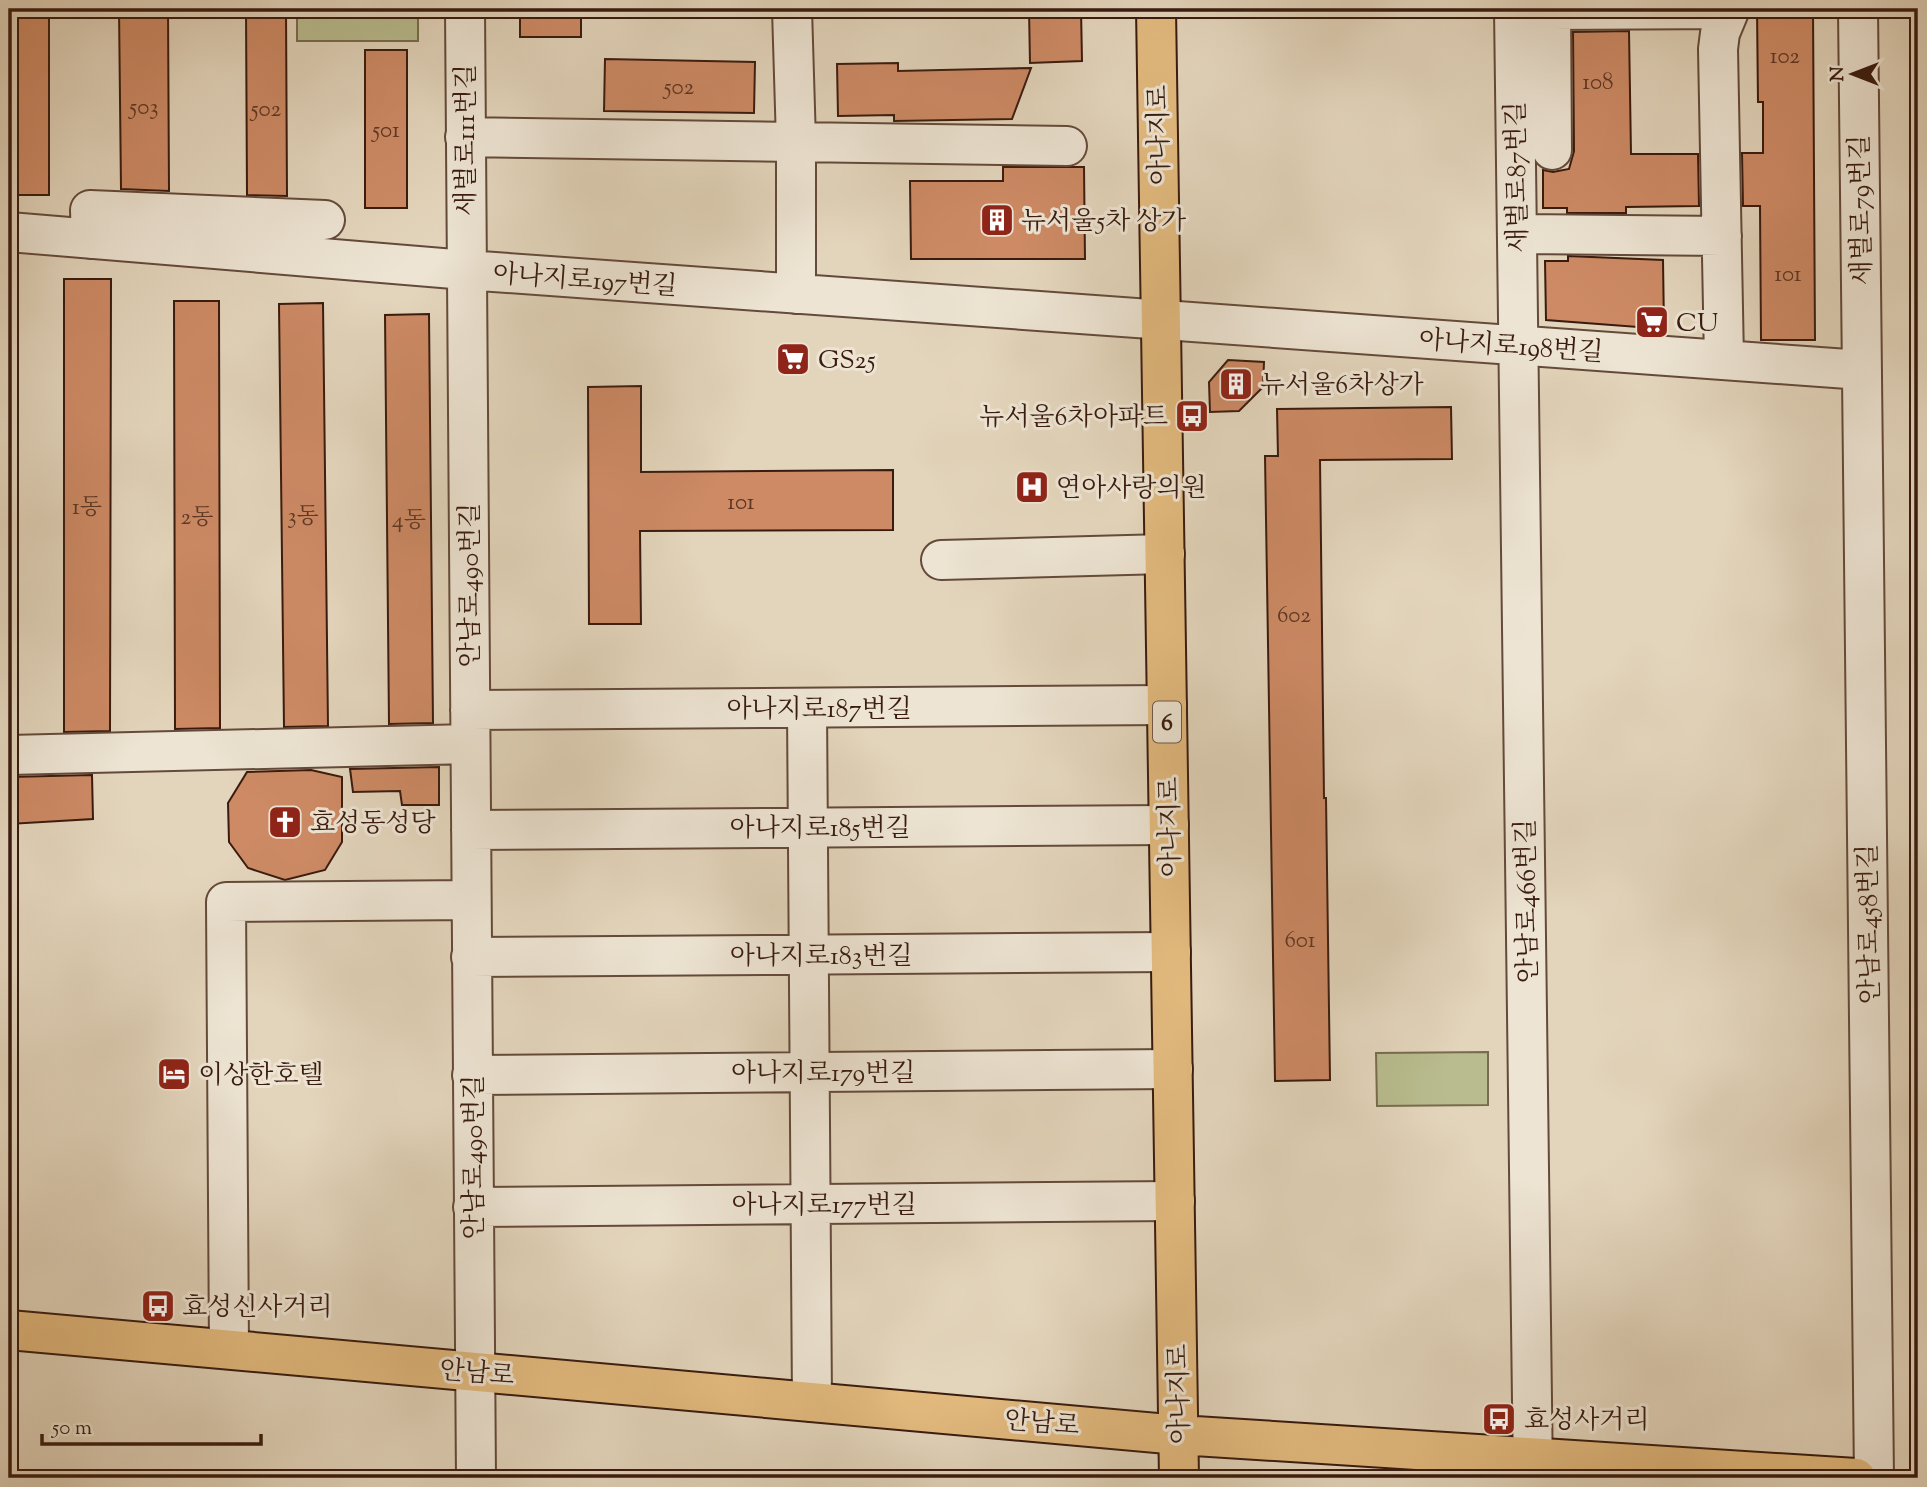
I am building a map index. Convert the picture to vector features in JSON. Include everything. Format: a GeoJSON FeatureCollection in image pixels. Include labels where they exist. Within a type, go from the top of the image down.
{"type":"FeatureCollection","features":[{"type":"Feature","properties":{"kind":"main road","name":"아나지로"},"geometry":{"type":"LineString","coordinates":[[1156,9],[1179,1478]]}},
{"type":"Feature","properties":{"kind":"main road","name":"안남로"},"geometry":{"type":"LineString","coordinates":[[9,1330],[1533,1468],[1856,1478]]}},
{"type":"Feature","properties":{"kind":"street","name":"새벌로111번길"},"geometry":{"type":"LineString","coordinates":[[464,9],[467,270]]}},
{"type":"Feature","properties":{"kind":"street"},"geometry":{"type":"LineString","coordinates":[[792,9],[796,142],[796,294]]}},
{"type":"Feature","properties":{"kind":"street"},"geometry":{"type":"LineString","coordinates":[[1552,150],[1539,9],[1730,9],[1720,33],[1718,49],[1724,360]]}},
{"type":"Feature","properties":{"kind":"street","name":"새벌로87번길"},"geometry":{"type":"LineString","coordinates":[[1518,345],[1517,234],[1539,9]]}},
{"type":"Feature","properties":{"kind":"street","name":"새벌로79번길"},"geometry":{"type":"LineString","coordinates":[[1858,9],[1861,370]]}},
{"type":"Feature","properties":{"kind":"street"},"geometry":{"type":"LineString","coordinates":[[466,137],[1067,146]]}},
{"type":"Feature","properties":{"kind":"street"},"geometry":{"type":"LineString","coordinates":[[91,239],[90,210],[325,220]]}},
{"type":"Feature","properties":{"kind":"street","name":"아나지로197번길"},"geometry":{"type":"LineString","coordinates":[[9,232],[467,270],[1161,320]]}},
{"type":"Feature","properties":{"kind":"street"},"geometry":{"type":"LineString","coordinates":[[1517,234],[1721,236]]}},
{"type":"Feature","properties":{"kind":"street","name":"안남로490번길"},"geometry":{"type":"LineString","coordinates":[[467,270],[476,1478]]}},
{"type":"Feature","properties":{"kind":"street","name":"아나지로198번길"},"geometry":{"type":"LineString","coordinates":[[1161,320],[1861,370]]}},
{"type":"Feature","properties":{"kind":"street","name":"안남로466번길"},"geometry":{"type":"LineString","coordinates":[[1518,345],[1533,1468]]}},
{"type":"Feature","properties":{"kind":"street","name":"안남로458번길"},"geometry":{"type":"LineString","coordinates":[[1861,370],[1874,1478]]}},
{"type":"Feature","properties":{"kind":"street"},"geometry":{"type":"LineString","coordinates":[[941,561],[1165,554]]}},
{"type":"Feature","properties":{"kind":"street","name":"아나지로187번길"},"geometry":{"type":"LineString","coordinates":[[9,755],[807,708],[1167,705]]}},
{"type":"Feature","properties":{"kind":"street"},"geometry":{"type":"LineString","coordinates":[[807,708],[812,1402]]}},
{"type":"Feature","properties":{"kind":"street","name":"아나지로185번길"},"geometry":{"type":"LineString","coordinates":[[471,830],[1169,825]]}},
{"type":"Feature","properties":{"kind":"street"},"geometry":{"type":"LineString","coordinates":[[229,1349],[226,902],[471,900]]}},
{"type":"Feature","properties":{"kind":"street","name":"아나지로183번길"},"geometry":{"type":"LineString","coordinates":[[471,957],[1171,952]]}},
{"type":"Feature","properties":{"kind":"street","name":"아나지로179번길"},"geometry":{"type":"LineString","coordinates":[[472,1075],[1173,1069]]}},
{"type":"Feature","properties":{"kind":"street","name":"아나지로177번길"},"geometry":{"type":"LineString","coordinates":[[473,1207],[1175,1201]]}},
{"type":"Feature","properties":{"kind":"green space"},"geometry":{"type":"Polygon","coordinates":[[[297,9],[418,9],[418,41],[297,41],[297,9]]]}},
{"type":"Feature","properties":{"kind":"green space"},"geometry":{"type":"Polygon","coordinates":[[[1488,1052],[1488,1105],[1377,1106],[1376,1053],[1488,1052]]]}},
{"type":"Feature","properties":{"kind":"building"},"geometry":{"type":"Polygon","coordinates":[[[9,9],[49,9],[49,195],[9,195],[9,9]]]}},
{"type":"Feature","properties":{"kind":"building"},"geometry":{"type":"Polygon","coordinates":[[[119,9],[168,9],[169,191],[121,189],[119,9]]]}},
{"type":"Feature","properties":{"kind":"building"},"geometry":{"type":"Polygon","coordinates":[[[246,9],[286,9],[287,196],[247,195],[246,9]]]}},
{"type":"Feature","properties":{"kind":"building"},"geometry":{"type":"Polygon","coordinates":[[[520,9],[581,9],[581,37],[520,37],[520,9]]]}},
{"type":"Feature","properties":{"kind":"building"},"geometry":{"type":"Polygon","coordinates":[[[1029,9],[1081,9],[1082,61],[1030,63],[1029,9]]]}},
{"type":"Feature","properties":{"kind":"building"},"geometry":{"type":"Polygon","coordinates":[[[1757,9],[1813,9],[1815,340],[1761,340],[1760,206],[1743,206],[1742,153],[1763,153],[1763,102],[1758,102],[1757,9]]]}},
{"type":"Feature","properties":{"kind":"building"},"geometry":{"type":"Polygon","coordinates":[[[1629,31],[1631,154],[1698,154],[1699,206],[1626,207],[1626,213],[1567,213],[1567,208],[1543,208],[1543,170],[1553,172],[1569,169],[1574,151],[1573,32],[1629,31]]]}},
{"type":"Feature","properties":{"kind":"building"},"geometry":{"type":"Polygon","coordinates":[[[365,50],[407,50],[407,208],[365,208],[365,50]]]}},
{"type":"Feature","properties":{"kind":"building"},"geometry":{"type":"Polygon","coordinates":[[[605,59],[755,62],[754,113],[604,111],[605,59]]]}},
{"type":"Feature","properties":{"kind":"building"},"geometry":{"type":"Polygon","coordinates":[[[898,63],[898,71],[1031,68],[1012,119],[894,121],[894,115],[838,116],[837,64],[898,63]]]}},
{"type":"Feature","properties":{"kind":"building","name":"뉴서울5차 상가"},"geometry":{"type":"Polygon","coordinates":[[[1003,167],[1084,167],[1085,259],[911,259],[910,181],[1003,181],[1003,167]]]}},
{"type":"Feature","properties":{"kind":"building"},"geometry":{"type":"Polygon","coordinates":[[[1568,256],[1663,260],[1664,329],[1546,320],[1545,261],[1568,261],[1568,256]]]}},
{"type":"Feature","properties":{"kind":"building"},"geometry":{"type":"Polygon","coordinates":[[[64,279],[111,279],[110,731],[64,732],[64,279]]]}},
{"type":"Feature","properties":{"kind":"building"},"geometry":{"type":"Polygon","coordinates":[[[174,301],[219,301],[220,728],[175,729],[174,301]]]}},
{"type":"Feature","properties":{"kind":"building"},"geometry":{"type":"Polygon","coordinates":[[[323,303],[328,726],[284,727],[279,304],[323,303]]]}},
{"type":"Feature","properties":{"kind":"building"},"geometry":{"type":"Polygon","coordinates":[[[429,314],[433,723],[389,724],[385,315],[429,314]]]}},
{"type":"Feature","properties":{"kind":"building","name":"뉴서울6차상가"},"geometry":{"type":"Polygon","coordinates":[[[1228,360],[1264,362],[1263,387],[1239,411],[1210,412],[1209,382],[1228,360]]]}},
{"type":"Feature","properties":{"kind":"building"},"geometry":{"type":"Polygon","coordinates":[[[641,386],[641,472],[893,470],[893,530],[640,531],[641,624],[589,624],[588,387],[641,386]]]}},
{"type":"Feature","properties":{"kind":"building"},"geometry":{"type":"Polygon","coordinates":[[[1451,407],[1452,459],[1320,460],[1330,1080],[1275,1081],[1265,456],[1278,456],[1277,409],[1451,407]]]}},
{"type":"Feature","properties":{"kind":"building"},"geometry":{"type":"Polygon","coordinates":[[[439,767],[439,805],[402,805],[400,791],[353,792],[350,769],[439,767]]]}},
{"type":"Feature","properties":{"kind":"building","name":"효성동성당"},"geometry":{"type":"Polygon","coordinates":[[[311,770],[342,777],[342,842],[325,870],[285,880],[248,868],[229,842],[228,803],[247,772],[311,770]]]}},
{"type":"Feature","properties":{"kind":"building"},"geometry":{"type":"Polygon","coordinates":[[[92,775],[93,819],[9,824],[9,777],[92,775]]]}},
{"type":"Feature","properties":{"kind":"place","name":"뉴서울5차 상가"},"geometry":{"type":"Point","coordinates":[997,220]}},
{"type":"Feature","properties":{"kind":"place","name":"CU"},"geometry":{"type":"Point","coordinates":[1652,322]}},
{"type":"Feature","properties":{"kind":"place","name":"GS25"},"geometry":{"type":"Point","coordinates":[793,359]}},
{"type":"Feature","properties":{"kind":"place","name":"뉴서울6차상가"},"geometry":{"type":"Point","coordinates":[1236,384]}},
{"type":"Feature","properties":{"kind":"place","name":"뉴서울6차아파트"},"geometry":{"type":"Point","coordinates":[1192,416]}},
{"type":"Feature","properties":{"kind":"place","name":"연아사랑의원"},"geometry":{"type":"Point","coordinates":[1032,487]}},
{"type":"Feature","properties":{"kind":"place","name":"효성동성당"},"geometry":{"type":"Point","coordinates":[285,822]}},
{"type":"Feature","properties":{"kind":"place","name":"이상한호텔"},"geometry":{"type":"Point","coordinates":[174,1074]}},
{"type":"Feature","properties":{"kind":"place","name":"효성신사거리"},"geometry":{"type":"Point","coordinates":[158,1306]}},
{"type":"Feature","properties":{"kind":"place","name":"효성사거리"},"geometry":{"type":"Point","coordinates":[1499,1419]}}]}
